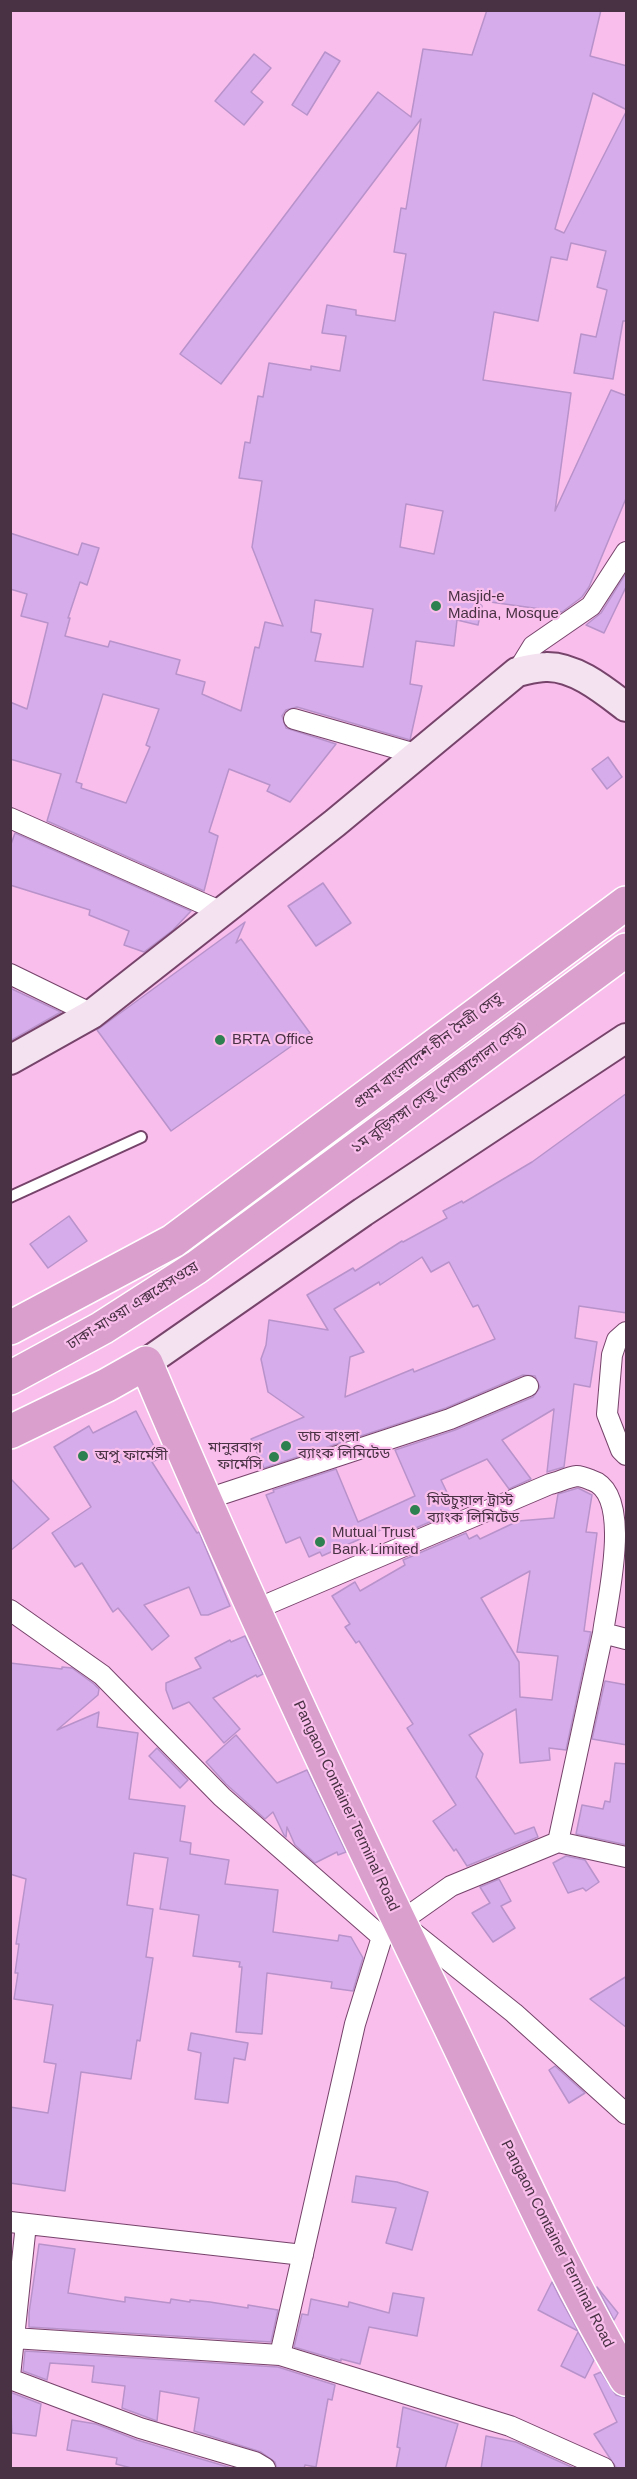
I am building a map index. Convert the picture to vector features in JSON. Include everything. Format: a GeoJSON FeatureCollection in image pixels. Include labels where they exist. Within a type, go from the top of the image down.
{"type":"FeatureCollection","features":[{"type":"Feature","properties":{"kind":"highway","name":"প্রথম বাংলাদেশ-চীন মৈত্রী সেতু"},"geometry":{"type":"LineString","coordinates":[[10,1328],[173,1241],[627,903]]}},
{"type":"Feature","properties":{"kind":"highway","name":"১ম বুড়িগঙ্গা সেতু (পোস্তাগোলা সেতু)"},"geometry":{"type":"LineString","coordinates":[[251,1226],[627,950]]}},
{"type":"Feature","properties":{"kind":"highway","name":"ঢাকা-মাওয়া এক্সপ্রেসওয়ে"},"geometry":{"type":"LineString","coordinates":[[10,1378],[102,1328],[197,1267],[251,1226]]}},
{"type":"Feature","properties":{"kind":"highway"},"geometry":{"type":"LineString","coordinates":[[10,1432],[146,1363]]}},
{"type":"Feature","properties":{"kind":"highway","name":"Pangaon Container Terminal Road"},"geometry":{"type":"LineString","coordinates":[[146,1363],[391,1930],[588,2313],[627,2379]]}},
{"type":"Feature","properties":{"kind":"main road"},"geometry":{"type":"LineString","coordinates":[[10,1060],[92,1014],[335,823],[517,672],[548,667],[564,670],[579,676],[627,707]]}},
{"type":"Feature","properties":{"kind":"main road"},"geometry":{"type":"LineString","coordinates":[[146,1363],[363,1212],[627,1038]]}},
{"type":"Feature","properties":{"kind":"street"},"geometry":{"type":"LineString","coordinates":[[517,672],[533,646],[591,606],[627,552]]}},
{"type":"Feature","properties":{"kind":"street"},"geometry":{"type":"LineString","coordinates":[[294,719],[416,754]]}},
{"type":"Feature","properties":{"kind":"street"},"geometry":{"type":"LineString","coordinates":[[10,818],[222,912]]}},
{"type":"Feature","properties":{"kind":"street"},"geometry":{"type":"LineString","coordinates":[[10,974],[92,1014]]}},
{"type":"Feature","properties":{"kind":"street"},"geometry":{"type":"LineString","coordinates":[[627,1332],[617,1340],[612,1355],[607,1414],[621,1450],[627,1455]]}},
{"type":"Feature","properties":{"kind":"street"},"geometry":{"type":"LineString","coordinates":[[204,1500],[450,1419],[528,1386]]}},
{"type":"Feature","properties":{"kind":"street"},"geometry":{"type":"LineString","coordinates":[[254,1610],[550,1484],[579,1476],[595,1481],[606,1492],[613,1512],[616,1540],[603,1633],[558,1842]]}},
{"type":"Feature","properties":{"kind":"street"},"geometry":{"type":"LineString","coordinates":[[10,1611],[102,1675],[222,1797],[391,1930],[514,2013],[627,2114]]}},
{"type":"Feature","properties":{"kind":"street"},"geometry":{"type":"LineString","coordinates":[[603,1633],[627,1639]]}},
{"type":"Feature","properties":{"kind":"street"},"geometry":{"type":"LineString","coordinates":[[280,2355],[355,2024],[391,1930],[451,1886],[558,1842],[627,1857]]}},
{"type":"Feature","properties":{"kind":"street"},"geometry":{"type":"LineString","coordinates":[[265,2469],[255,2462],[140,2428],[10,2378],[18,2223],[303,2256]]}},
{"type":"Feature","properties":{"kind":"street"},"geometry":{"type":"LineString","coordinates":[[13,2338],[280,2355],[510,2426],[604,2469]]}},
{"type":"Feature","properties":{"kind":"lane"},"geometry":{"type":"LineString","coordinates":[[10,1197],[141,1137]]}},
{"type":"Feature","properties":{"kind":"building"},"geometry":{"type":"Polygon","coordinates":[[[487,10],[601,10],[590,56],[627,66],[627,110],[627,321],[623,321],[613,379],[574,373],[581,334],[596,337],[607,290],[597,287],[606,251],[571,243],[567,260],[551,257],[538,321],[494,312],[483,380],[571,393],[555,511],[611,390],[627,396],[627,496],[589,587],[582,597],[562,612],[476,600],[482,606],[478,625],[457,620],[454,646],[416,641],[410,684],[422,686],[410,740],[297,707],[286,710],[282,716],[286,728],[336,744],[290,802],[267,791],[270,785],[229,769],[209,832],[218,836],[204,891],[47,821],[61,774],[10,759],[10,702],[27,709],[48,623],[21,616],[27,594],[10,589],[10,533],[78,555],[82,543],[99,548],[87,585],[80,582],[68,618],[70,618],[65,636],[108,647],[110,641],[180,660],[176,674],[205,682],[202,694],[241,711],[255,647],[259,648],[265,622],[283,626],[252,547],[262,481],[239,478],[245,442],[250,443],[258,396],[263,397],[269,363],[311,370],[311,366],[340,371],[346,336],[322,333],[327,305],[356,310],[356,315],[395,321],[406,254],[394,252],[401,208],[406,209],[421,119],[221,384],[180,354],[378,92],[411,117],[423,49],[472,55],[487,10]],[[593,93],[555,229],[564,233],[627,110],[593,93]],[[406,504],[400,547],[434,554],[443,511],[406,504]],[[315,600],[311,632],[321,634],[315,661],[363,667],[373,609],[315,600]],[[103,694],[76,782],[82,784],[81,788],[126,803],[150,747],[146,745],[159,709],[103,694]]]}},
{"type":"Feature","properties":{"kind":"building"},"geometry":{"type":"Polygon","coordinates":[[[325,52],[340,61],[307,115],[292,105],[325,52]]]}},
{"type":"Feature","properties":{"kind":"building"},"geometry":{"type":"Polygon","coordinates":[[[254,54],[271,68],[251,92],[263,102],[244,125],[215,101],[254,54]]]}},
{"type":"Feature","properties":{"kind":"building"},"geometry":{"type":"Polygon","coordinates":[[[626,573],[627,585],[604,633],[586,625],[601,613],[626,573]]]}},
{"type":"Feature","properties":{"kind":"building"},"geometry":{"type":"Polygon","coordinates":[[[608,757],[622,777],[607,789],[592,769],[608,757]]]}},
{"type":"Feature","properties":{"kind":"building"},"geometry":{"type":"Polygon","coordinates":[[[15,833],[191,911],[173,930],[144,952],[124,945],[129,931],[89,915],[90,910],[10,885],[10,847],[15,833]]]}},
{"type":"Feature","properties":{"kind":"building"},"geometry":{"type":"Polygon","coordinates":[[[323,883],[351,923],[316,946],[288,906],[323,883]]]}},
{"type":"Feature","properties":{"kind":"building"},"geometry":{"type":"Polygon","coordinates":[[[245,922],[236,943],[241,939],[310,1033],[171,1131],[97,1030],[245,922]]]}},
{"type":"Feature","properties":{"kind":"building"},"geometry":{"type":"Polygon","coordinates":[[[10,988],[61,1012],[10,1041],[10,988]]]}},
{"type":"Feature","properties":{"kind":"building"},"geometry":{"type":"Polygon","coordinates":[[[627,1093],[627,1313],[579,1306],[575,1338],[597,1342],[590,1387],[574,1384],[564,1467],[547,1472],[554,1409],[502,1440],[531,1479],[509,1489],[487,1459],[441,1480],[456,1511],[392,1538],[387,1527],[322,1556],[320,1552],[309,1557],[300,1537],[286,1543],[266,1495],[274,1492],[273,1490],[336,1469],[358,1522],[415,1496],[395,1450],[455,1430],[533,1397],[540,1387],[535,1376],[523,1375],[446,1408],[264,1468],[251,1439],[304,1417],[268,1392],[261,1359],[266,1345],[269,1320],[328,1330],[307,1295],[353,1268],[355,1271],[402,1241],[447,1218],[443,1211],[462,1201],[463,1203],[532,1162],[627,1093]],[[422,1257],[380,1285],[379,1282],[334,1309],[364,1352],[350,1357],[345,1397],[495,1339],[478,1305],[473,1307],[449,1262],[431,1272],[422,1257]]]}},
{"type":"Feature","properties":{"kind":"building"},"geometry":{"type":"Polygon","coordinates":[[[69,1216],[87,1241],[48,1268],[30,1244],[69,1216]]]}},
{"type":"Feature","properties":{"kind":"building"},"geometry":{"type":"Polygon","coordinates":[[[136,1411],[160,1458],[152,1462],[197,1533],[199,1532],[230,1606],[208,1615],[201,1615],[189,1587],[144,1605],[169,1636],[152,1650],[118,1608],[113,1612],[82,1563],[75,1567],[52,1533],[91,1507],[54,1447],[89,1426],[93,1433],[136,1411]]]}},
{"type":"Feature","properties":{"kind":"building"},"geometry":{"type":"Polygon","coordinates":[[[10,1478],[49,1519],[10,1551],[10,1478]]]}},
{"type":"Feature","properties":{"kind":"building"},"geometry":{"type":"Polygon","coordinates":[[[578,1488],[592,1495],[586,1532],[597,1533],[584,1631],[591,1632],[566,1750],[549,1748],[550,1760],[520,1763],[516,1709],[469,1735],[483,1754],[476,1777],[515,1834],[534,1827],[538,1837],[467,1866],[433,1821],[456,1805],[407,1728],[413,1724],[359,1641],[356,1643],[345,1627],[350,1624],[332,1596],[355,1582],[360,1591],[405,1565],[403,1560],[466,1533],[469,1539],[477,1535],[480,1539],[518,1521],[554,1518],[558,1494],[578,1488]],[[530,1571],[481,1598],[519,1662],[520,1697],[552,1700],[558,1656],[517,1652],[530,1571]]]}},
{"type":"Feature","properties":{"kind":"building"},"geometry":{"type":"Polygon","coordinates":[[[245,1636],[263,1674],[257,1677],[256,1675],[213,1698],[240,1729],[224,1743],[189,1702],[173,1709],[166,1690],[166,1683],[201,1668],[195,1658],[230,1640],[231,1642],[245,1636]]]}},
{"type":"Feature","properties":{"kind":"building"},"geometry":{"type":"Polygon","coordinates":[[[10,1663],[62,1669],[62,1667],[72,1668],[99,1689],[98,1695],[57,1730],[99,1712],[97,1727],[138,1733],[129,1799],[185,1806],[180,1841],[191,1843],[190,1854],[229,1860],[225,1884],[278,1890],[273,1932],[338,1941],[339,1935],[351,1937],[363,1958],[353,1991],[331,1988],[332,1982],[267,1973],[262,2034],[236,2032],[242,1967],[239,1967],[240,1962],[193,1956],[199,1915],[160,1909],[168,1858],[134,1853],[127,1905],[153,1909],[146,1957],[153,1958],[140,2041],[137,2040],[131,2079],[81,2072],[65,2191],[10,2183],[10,2107],[48,2113],[56,2064],[44,2062],[53,2005],[14,1999],[18,1973],[15,1973],[19,1944],[16,1944],[26,1879],[10,1874],[10,1663]]]}},
{"type":"Feature","properties":{"kind":"building"},"geometry":{"type":"Polygon","coordinates":[[[605,1681],[627,1685],[627,1745],[592,1739],[605,1681]]]}},
{"type":"Feature","properties":{"kind":"building"},"geometry":{"type":"Polygon","coordinates":[[[236,1735],[277,1783],[307,1770],[346,1852],[338,1855],[337,1852],[315,1863],[295,1845],[287,1827],[286,1837],[284,1835],[273,1812],[265,1819],[226,1784],[206,1762],[236,1735]]]}},
{"type":"Feature","properties":{"kind":"building"},"geometry":{"type":"Polygon","coordinates":[[[157,1748],[188,1780],[180,1788],[149,1756],[157,1748]]]}},
{"type":"Feature","properties":{"kind":"building"},"geometry":{"type":"Polygon","coordinates":[[[615,1763],[627,1764],[627,1845],[576,1834],[582,1805],[603,1809],[605,1801],[610,1802],[615,1763]]]}},
{"type":"Feature","properties":{"kind":"building"},"geometry":{"type":"Polygon","coordinates":[[[566,1856],[585,1860],[599,1882],[586,1891],[583,1888],[568,1893],[553,1863],[566,1856]]]}},
{"type":"Feature","properties":{"kind":"building"},"geometry":{"type":"Polygon","coordinates":[[[499,1879],[511,1901],[501,1906],[515,1928],[493,1942],[472,1913],[490,1903],[480,1887],[499,1879]]]}},
{"type":"Feature","properties":{"kind":"building"},"geometry":{"type":"Polygon","coordinates":[[[627,1976],[627,2028],[590,1999],[627,1976]]]}},
{"type":"Feature","properties":{"kind":"building"},"geometry":{"type":"Polygon","coordinates":[[[191,2033],[248,2043],[245,2060],[234,2058],[228,2103],[195,2099],[201,2053],[188,2050],[191,2033]]]}},
{"type":"Feature","properties":{"kind":"building"},"geometry":{"type":"Polygon","coordinates":[[[555,2066],[585,2093],[569,2103],[549,2070],[555,2066]]]}},
{"type":"Feature","properties":{"kind":"building"},"geometry":{"type":"Polygon","coordinates":[[[356,2176],[397,2182],[428,2192],[412,2250],[386,2243],[396,2208],[352,2202],[356,2176]]]}},
{"type":"Feature","properties":{"kind":"building"},"geometry":{"type":"Polygon","coordinates":[[[39,2244],[75,2249],[68,2293],[125,2302],[125,2297],[170,2303],[171,2299],[248,2308],[248,2305],[278,2310],[271,2342],[29,2327],[39,2244]]]}},
{"type":"Feature","properties":{"kind":"building"},"geometry":{"type":"Polygon","coordinates":[[[552,2282],[560,2298],[578,2331],[538,2310],[552,2282]]]}},
{"type":"Feature","properties":{"kind":"building"},"geometry":{"type":"Polygon","coordinates":[[[597,2287],[618,2313],[614,2320],[597,2287]]]}},
{"type":"Feature","properties":{"kind":"building"},"geometry":{"type":"Polygon","coordinates":[[[393,2293],[424,2298],[417,2336],[369,2327],[360,2364],[341,2359],[341,2361],[294,2347],[302,2314],[308,2315],[311,2299],[348,2307],[349,2302],[389,2313],[393,2293]]]}},
{"type":"Feature","properties":{"kind":"building"},"geometry":{"type":"Polygon","coordinates":[[[578,2332],[594,2360],[585,2378],[561,2366],[578,2332]]]}},
{"type":"Feature","properties":{"kind":"building"},"geometry":{"type":"Polygon","coordinates":[[[25,2351],[278,2367],[335,2385],[332,2400],[328,2399],[316,2467],[305,2465],[304,2469],[277,2469],[275,2462],[261,2452],[194,2431],[199,2398],[160,2391],[157,2421],[122,2408],[125,2386],[92,2382],[94,2366],[50,2363],[47,2380],[23,2371],[25,2351]]]}},
{"type":"Feature","properties":{"kind":"building"},"geometry":{"type":"Polygon","coordinates":[[[601,2372],[616,2395],[627,2398],[627,2469],[617,2469],[594,2434],[617,2422],[594,2375],[601,2372]]]}},
{"type":"Feature","properties":{"kind":"building"},"geometry":{"type":"Polygon","coordinates":[[[10,2392],[41,2404],[36,2436],[12,2433],[10,2392]]]}},
{"type":"Feature","properties":{"kind":"building"},"geometry":{"type":"Polygon","coordinates":[[[403,2407],[458,2424],[445,2469],[396,2469],[403,2407]]]}},
{"type":"Feature","properties":{"kind":"building"},"geometry":{"type":"Polygon","coordinates":[[[72,2420],[96,2424],[137,2440],[235,2469],[135,2469],[116,2464],[117,2458],[67,2450],[72,2420]]]}},
{"type":"Feature","properties":{"kind":"building"},"geometry":{"type":"Polygon","coordinates":[[[486,2436],[516,2442],[576,2469],[481,2469],[486,2436]]]}},
{"type":"Feature","properties":{"kind":"place","name":"Masjid-e Madina, Mosque"},"geometry":{"type":"Point","coordinates":[436,606]}},
{"type":"Feature","properties":{"kind":"place","name":"BRTA Office"},"geometry":{"type":"Point","coordinates":[220,1040]}},
{"type":"Feature","properties":{"kind":"place","name":"ডাচ বাংলা ব্যাংক লিমিটেড"},"geometry":{"type":"Point","coordinates":[286,1446]}},
{"type":"Feature","properties":{"kind":"place","name":"অপু ফার্মেসী"},"geometry":{"type":"Point","coordinates":[83,1456]}},
{"type":"Feature","properties":{"kind":"place","name":"মানুরবাগ ফার্মেসি"},"geometry":{"type":"Point","coordinates":[274,1457]}},
{"type":"Feature","properties":{"kind":"place","name":"মিউচুয়াল ট্রাস্ট ব্যাংক লিমিটেড"},"geometry":{"type":"Point","coordinates":[415,1510]}},
{"type":"Feature","properties":{"kind":"place","name":"Mutual Trust Bank Limited"},"geometry":{"type":"Point","coordinates":[320,1542]}}]}
